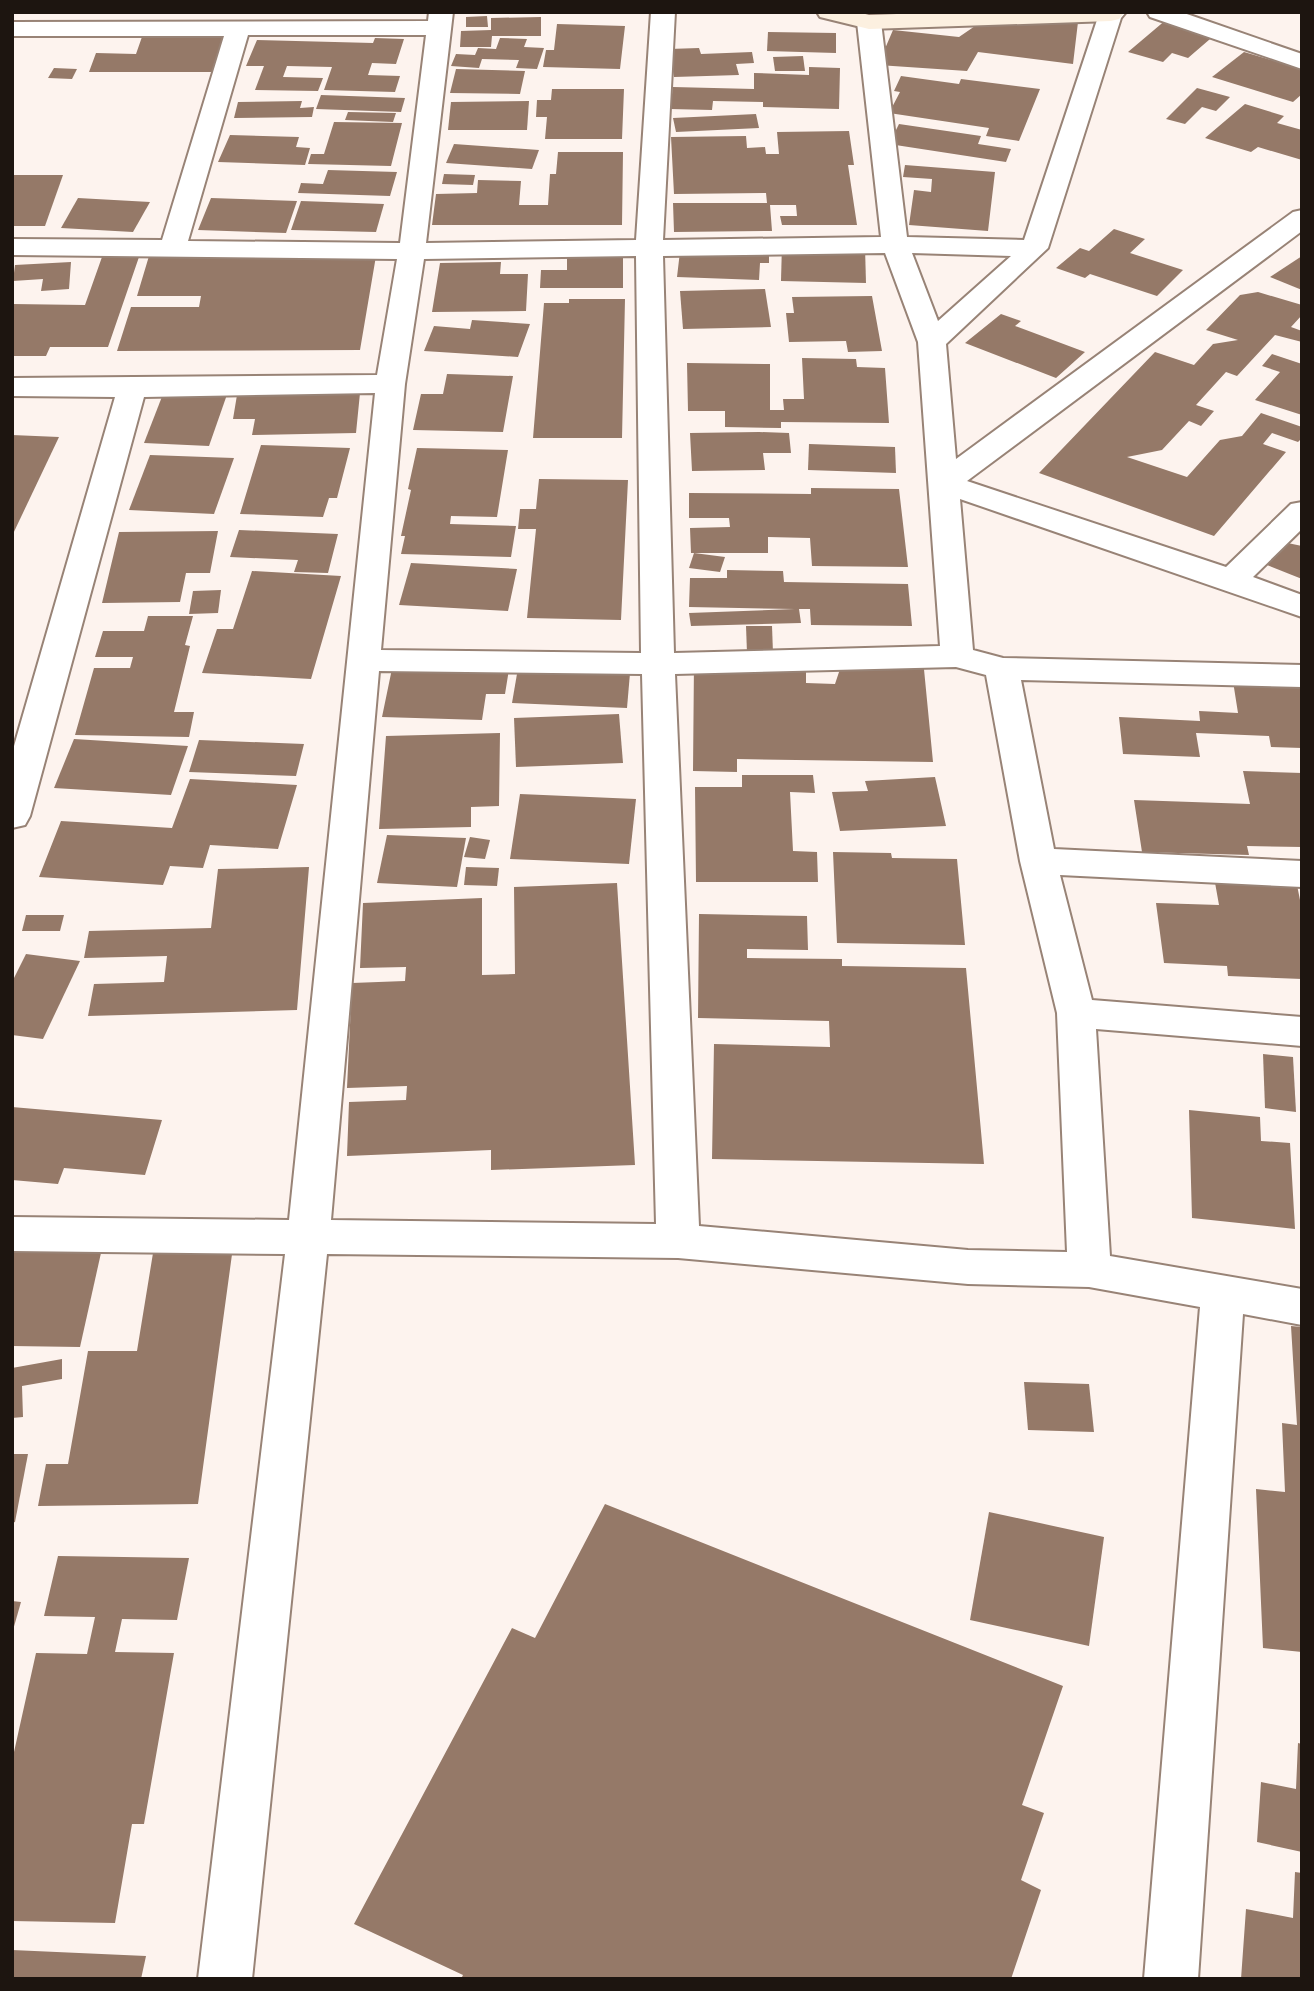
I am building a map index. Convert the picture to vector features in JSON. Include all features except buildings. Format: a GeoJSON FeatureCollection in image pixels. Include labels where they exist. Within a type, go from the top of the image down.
{"type":"FeatureCollection","features":[{"type":"Feature","properties":{"kind":"street"},"geometry":{"type":"LineString","coordinates":[[663,12],[649,248],[658,664],[678,1241]]}},
{"type":"Feature","properties":{"kind":"street"},"geometry":{"type":"LineString","coordinates":[[828,12],[869,22],[1113,13],[1035,248],[932,342]]}},
{"type":"Feature","properties":{"kind":"street"},"geometry":{"type":"LineString","coordinates":[[1158,12],[1302,62]]}},
{"type":"Feature","properties":{"kind":"street"},"geometry":{"type":"LineString","coordinates":[[18,35],[440,20],[412,251],[390,384],[309,1238],[225,1979]]}},
{"type":"Feature","properties":{"kind":"street"},"geometry":{"type":"LineString","coordinates":[[869,22],[895,245],[932,342],[957,656]]}},
{"type":"Feature","properties":{"kind":"street"},"geometry":{"type":"LineString","coordinates":[[173,247],[238,29]]}},
{"type":"Feature","properties":{"kind":"street"},"geometry":{"type":"LineString","coordinates":[[944,483],[1302,218]]}},
{"type":"Feature","properties":{"kind":"street"},"geometry":{"type":"LineString","coordinates":[[12,247],[412,251],[895,245],[1035,248]]}},
{"type":"Feature","properties":{"kind":"street"},"geometry":{"type":"LineString","coordinates":[[12,387],[390,384]]}},
{"type":"Feature","properties":{"kind":"street"},"geometry":{"type":"LineString","coordinates":[[12,816],[132,388]]}},
{"type":"Feature","properties":{"kind":"street"},"geometry":{"type":"LineString","coordinates":[[944,483],[1232,580],[1302,607]]}},
{"type":"Feature","properties":{"kind":"street"},"geometry":{"type":"LineString","coordinates":[[1232,580],[1302,511]]}},
{"type":"Feature","properties":{"kind":"street"},"geometry":{"type":"LineString","coordinates":[[362,660],[658,664],[957,656],[1002,668],[1302,676]]}},
{"type":"Feature","properties":{"kind":"street"},"geometry":{"type":"LineString","coordinates":[[1002,668],[1038,861],[1076,1013],[1089,1270]]}},
{"type":"Feature","properties":{"kind":"street"},"geometry":{"type":"LineString","coordinates":[[1038,861],[1302,874]]}},
{"type":"Feature","properties":{"kind":"street"},"geometry":{"type":"LineString","coordinates":[[1076,1013],[1302,1032]]}},
{"type":"Feature","properties":{"kind":"street"},"geometry":{"type":"LineString","coordinates":[[12,1234],[678,1241],[968,1267],[1089,1270],[1302,1307]]}},
{"type":"Feature","properties":{"kind":"street"},"geometry":{"type":"LineString","coordinates":[[1171,1979],[1223,1294]]}}]}
